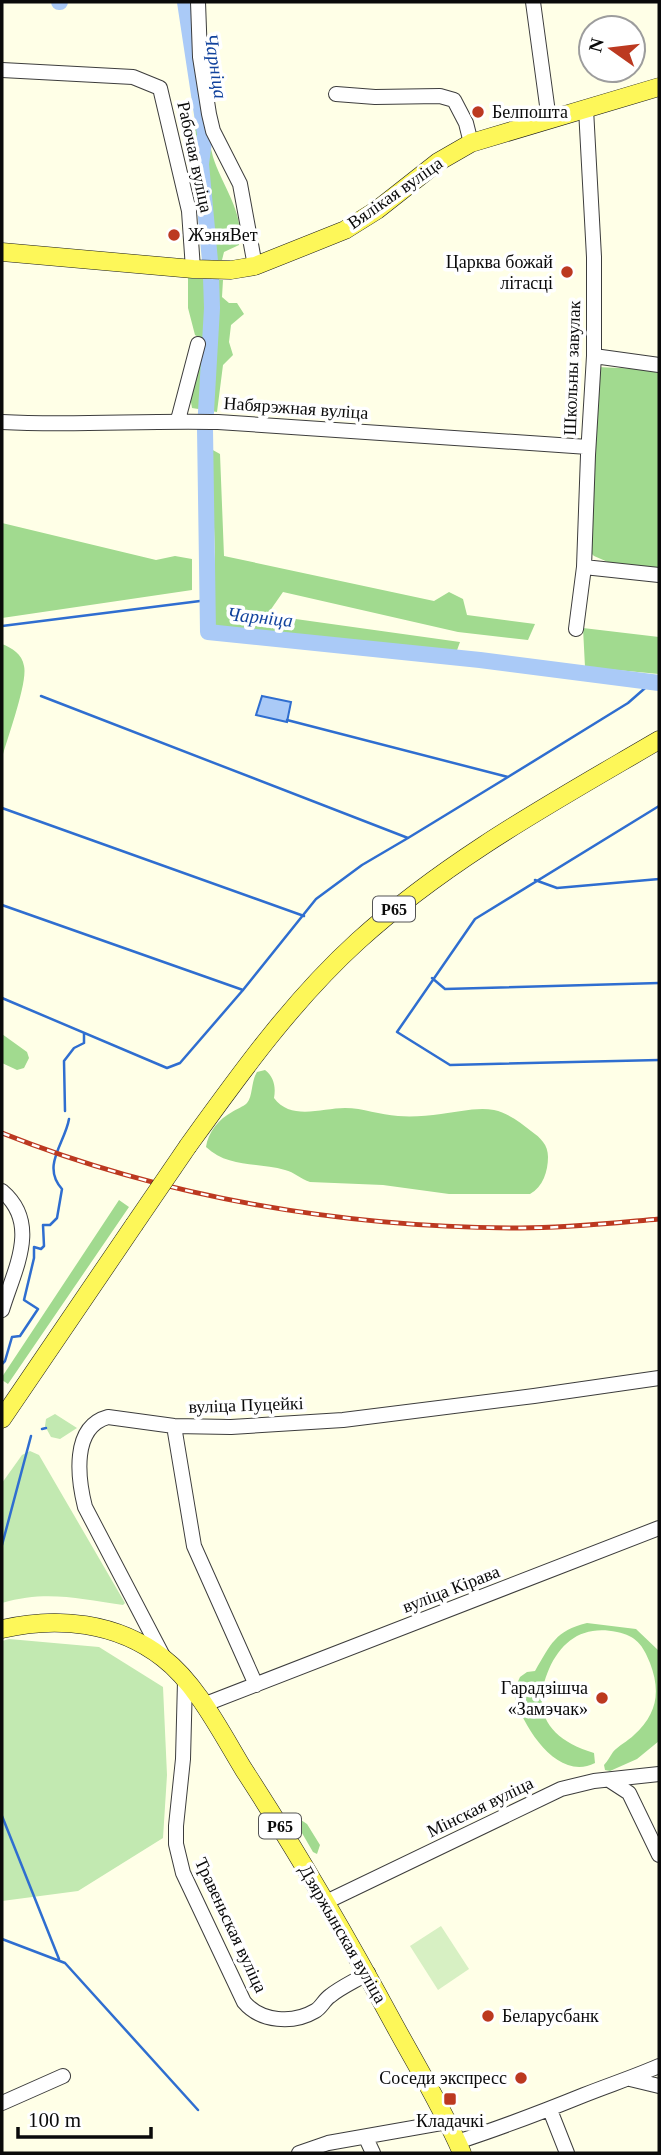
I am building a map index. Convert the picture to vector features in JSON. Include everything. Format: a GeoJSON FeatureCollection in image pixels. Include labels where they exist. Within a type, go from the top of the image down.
{"type":"FeatureCollection","features":[{"type":"Feature","properties":{"kind":"main road","name":"Вялікая вуліца"},"geometry":{"type":"LineString","coordinates":[[2,252],[193,269],[231,270],[255,266],[345,230],[377,210],[438,162],[471,143],[659,87]]}},
{"type":"Feature","properties":{"kind":"main road","name":"Р65"},"geometry":{"type":"LineString","coordinates":[[2,1419],[188,1146],[260,1047],[356,942],[396,908],[492,839],[659,740]]}},
{"type":"Feature","properties":{"kind":"main road","name":"Дзяржынская вуліца"},"geometry":{"type":"LineString","coordinates":[[2,1629],[41,1621],[84,1624],[129,1638],[165,1659],[185,1681],[203,1705],[368,1973],[459,2148]]}},
{"type":"Feature","properties":{"kind":"street"},"geometry":{"type":"LineString","coordinates":[[198,2],[200,58],[209,114],[213,131],[240,184],[255,266]]}},
{"type":"Feature","properties":{"kind":"street"},"geometry":{"type":"LineString","coordinates":[[533,2],[549,120]]}},
{"type":"Feature","properties":{"kind":"street","name":"Рабочая вуліца"},"geometry":{"type":"LineString","coordinates":[[2,70],[133,77],[160,88],[189,211],[193,269]]}},
{"type":"Feature","properties":{"kind":"street"},"geometry":{"type":"LineString","coordinates":[[336,94],[374,97],[440,96],[454,100],[466,123],[471,143]]}},
{"type":"Feature","properties":{"kind":"street","name":"Школьны завулак"},"geometry":{"type":"LineString","coordinates":[[576,629],[584,567],[594,356],[594,257],[586,109]]}},
{"type":"Feature","properties":{"kind":"street"},"geometry":{"type":"LineString","coordinates":[[178,421],[198,344]]}},
{"type":"Feature","properties":{"kind":"street"},"geometry":{"type":"LineString","coordinates":[[594,356],[659,365]]}},
{"type":"Feature","properties":{"kind":"street","name":"Набярэжная вуліца"},"geometry":{"type":"LineString","coordinates":[[2,422],[49,425],[198,421],[588,447]]}},
{"type":"Feature","properties":{"kind":"street"},"geometry":{"type":"LineString","coordinates":[[584,567],[659,575]]}},
{"type":"Feature","properties":{"kind":"street"},"geometry":{"type":"LineString","coordinates":[[2,1191],[14,1203],[24,1226],[2,1310]]}},
{"type":"Feature","properties":{"kind":"street","name":"вуліца Пуцейкі"},"geometry":{"type":"LineString","coordinates":[[165,1659],[85,1507],[78,1466],[88,1433],[99,1420],[108,1417],[174,1426],[231,1427],[343,1420],[659,1378]]}},
{"type":"Feature","properties":{"kind":"street"},"geometry":{"type":"LineString","coordinates":[[174,1426],[194,1546],[256,1685]]}},
{"type":"Feature","properties":{"kind":"street","name":"вуліца Кірава"},"geometry":{"type":"LineString","coordinates":[[203,1705],[659,1528]]}},
{"type":"Feature","properties":{"kind":"street","name":"Травеньская вуліца"},"geometry":{"type":"LineString","coordinates":[[185,1681],[183,1759],[176,1844],[183,1873],[244,2003],[257,2014],[268,2018],[303,2017],[317,2010],[328,1997],[368,1973]]}},
{"type":"Feature","properties":{"kind":"street","name":"Мінская вуліца"},"geometry":{"type":"LineString","coordinates":[[326,1902],[561,1789],[594,1781],[659,1774]]}},
{"type":"Feature","properties":{"kind":"street"},"geometry":{"type":"LineString","coordinates":[[609,1780],[629,1793],[659,1855]]}},
{"type":"Feature","properties":{"kind":"street"},"geometry":{"type":"LineString","coordinates":[[459,2148],[487,2133],[659,2066]]}},
{"type":"Feature","properties":{"kind":"street"},"geometry":{"type":"LineString","coordinates":[[2,2103],[63,2076]]}},
{"type":"Feature","properties":{"kind":"street"},"geometry":{"type":"LineString","coordinates":[[631,2079],[659,2086]]}},
{"type":"Feature","properties":{"kind":"street"},"geometry":{"type":"LineString","coordinates":[[550,2110],[567,2153]]}},
{"type":"Feature","properties":{"kind":"street"},"geometry":{"type":"LineString","coordinates":[[299,2153],[328,2143],[447,2122]]}},
{"type":"Feature","properties":{"kind":"street"},"geometry":{"type":"LineString","coordinates":[[366,2138],[373,2153]]}},
{"type":"Feature","properties":{"kind":"green space"},"geometry":{"type":"Polygon","coordinates":[[[207,125],[213,157],[239,222],[239,245],[224,252],[222,260],[204,260],[183,134],[207,125]]]}},
{"type":"Feature","properties":{"kind":"green space"},"geometry":{"type":"Polygon","coordinates":[[[188,278],[223,280],[222,297],[229,303],[237,303],[244,314],[231,325],[229,342],[233,355],[223,365],[217,412],[192,408],[190,396],[198,360],[203,358],[203,340],[195,335],[188,308],[188,278]]]}},
{"type":"Feature","properties":{"kind":"green space"},"geometry":{"type":"Polygon","coordinates":[[[597,367],[642,369],[659,373],[659,570],[631,572],[594,556],[588,550],[597,367]]]}},
{"type":"Feature","properties":{"kind":"green space"},"geometry":{"type":"Polygon","coordinates":[[[211,449],[220,454],[224,556],[434,601],[449,592],[463,599],[467,615],[535,624],[528,640],[458,632],[283,592],[267,615],[460,642],[456,653],[213,627],[215,553],[211,449]]]}},
{"type":"Feature","properties":{"kind":"green space"},"geometry":{"type":"Polygon","coordinates":[[[2,523],[156,560],[175,556],[192,559],[192,590],[2,618],[2,523]]]}},
{"type":"Feature","properties":{"kind":"green space"},"geometry":{"type":"Polygon","coordinates":[[[583,628],[659,637],[659,674],[585,667],[583,628]]]}},
{"type":"Feature","properties":{"kind":"green space"},"geometry":{"type":"Polygon","coordinates":[[[2,644],[19,655],[24,674],[2,758],[2,644]]]}},
{"type":"Feature","properties":{"kind":"green space"},"geometry":{"type":"Polygon","coordinates":[[[2,1034],[27,1052],[29,1058],[24,1068],[17,1070],[2,1063],[2,1034]]]}},
{"type":"Feature","properties":{"kind":"green space"},"geometry":{"type":"Polygon","coordinates":[[[265,1070],[274,1082],[274,1098],[281,1105],[298,1111],[352,1108],[409,1116],[474,1109],[499,1111],[519,1122],[543,1142],[548,1157],[544,1178],[530,1194],[449,1194],[383,1185],[310,1182],[288,1171],[234,1161],[215,1154],[206,1147],[212,1131],[223,1118],[247,1103],[257,1072],[265,1070]]]}},
{"type":"Feature","properties":{"kind":"green space"},"geometry":{"type":"Polygon","coordinates":[[[119,1200],[129,1207],[8,1384],[2,1377],[119,1200]]]}},
{"type":"Feature","properties":{"kind":"green space"},"geometry":{"type":"Polygon","coordinates":[[[55,1414],[77,1428],[60,1439],[51,1437],[45,1426],[46,1419],[55,1414]]]}},
{"type":"Feature","properties":{"kind":"green space"},"geometry":{"type":"Polygon","coordinates":[[[30,1451],[39,1455],[125,1603],[123,1605],[48,1596],[2,1603],[2,1483],[22,1455],[30,1451]]]}},
{"type":"Feature","properties":{"kind":"green space"},"geometry":{"type":"Polygon","coordinates":[[[587,1623],[636,1629],[659,1651],[659,1741],[637,1759],[610,1771],[605,1770],[604,1765],[615,1750],[642,1727],[655,1702],[655,1684],[650,1663],[645,1651],[634,1639],[605,1630],[584,1633],[560,1650],[549,1669],[542,1699],[548,1723],[566,1741],[594,1753],[595,1763],[581,1767],[568,1765],[544,1749],[526,1723],[515,1695],[520,1677],[535,1671],[555,1640],[568,1630],[587,1623]]]}},
{"type":"Feature","properties":{"kind":"green space"},"geometry":{"type":"Polygon","coordinates":[[[9,1639],[99,1647],[163,1687],[167,1775],[163,1838],[78,1891],[2,1901],[2,1641],[9,1639]]]}},
{"type":"Feature","properties":{"kind":"green space"},"geometry":{"type":"Polygon","coordinates":[[[298,1818],[307,1824],[320,1845],[317,1854],[313,1852],[295,1821],[298,1818]]]}},
{"type":"Feature","properties":{"kind":"green space"},"geometry":{"type":"Polygon","coordinates":[[[441,1926],[469,1969],[438,1990],[410,1946],[441,1926]]]}},
{"type":"Feature","properties":{"kind":"water"},"geometry":{"type":"Polygon","coordinates":[[[262,696],[291,702],[287,722],[256,715],[262,696]]]}},
{"type":"Feature","properties":{"kind":"waterway","name":"Чарніца"},"geometry":{"type":"LineString","coordinates":[[185,2],[205,134],[201,164],[210,261]]}},
{"type":"Feature","properties":{"kind":"waterway","name":"Чарніца"},"geometry":{"type":"LineString","coordinates":[[211,277],[212,308],[205,429],[208,632],[480,660],[659,683]]}},
{"type":"Feature","properties":{"kind":"waterway"},"geometry":{"type":"LineString","coordinates":[[2,626],[208,600]]}},
{"type":"Feature","properties":{"kind":"waterway"},"geometry":{"type":"LineString","coordinates":[[287,720],[508,777],[628,703],[652,682]]}},
{"type":"Feature","properties":{"kind":"waterway"},"geometry":{"type":"LineString","coordinates":[[41,696],[408,838],[508,777]]}},
{"type":"Feature","properties":{"kind":"waterway"},"geometry":{"type":"LineString","coordinates":[[659,806],[475,919],[397,1032],[450,1065],[659,1060]]}},
{"type":"Feature","properties":{"kind":"waterway"},"geometry":{"type":"LineString","coordinates":[[2,808],[304,916]]}},
{"type":"Feature","properties":{"kind":"waterway"},"geometry":{"type":"LineString","coordinates":[[2,998],[167,1068],[180,1063],[316,899],[362,865],[408,838]]}},
{"type":"Feature","properties":{"kind":"waterway"},"geometry":{"type":"LineString","coordinates":[[535,880],[557,888],[659,879]]}},
{"type":"Feature","properties":{"kind":"waterway"},"geometry":{"type":"LineString","coordinates":[[2,905],[243,990]]}},
{"type":"Feature","properties":{"kind":"waterway"},"geometry":{"type":"LineString","coordinates":[[432,978],[445,989],[659,983]]}},
{"type":"Feature","properties":{"kind":"waterway"},"geometry":{"type":"LineString","coordinates":[[65,1111],[64,1061],[74,1048],[84,1043],[84,1033]]}},
{"type":"Feature","properties":{"kind":"waterway"},"geometry":{"type":"LineString","coordinates":[[2,1364],[12,1337],[20,1336],[38,1309],[24,1300],[34,1247],[41,1249],[44,1246],[43,1225],[50,1225],[57,1218],[62,1189],[56,1180],[54,1163],[69,1119]]}},
{"type":"Feature","properties":{"kind":"waterway"},"geometry":{"type":"LineString","coordinates":[[42,1429],[46,1428]]}},
{"type":"Feature","properties":{"kind":"waterway"},"geometry":{"type":"LineString","coordinates":[[2,1545],[31,1436]]}},
{"type":"Feature","properties":{"kind":"waterway"},"geometry":{"type":"LineString","coordinates":[[2,1816],[59,1959]]}},
{"type":"Feature","properties":{"kind":"waterway"},"geometry":{"type":"LineString","coordinates":[[2,1939],[65,1963],[198,2110]]}},
{"type":"Feature","properties":{"kind":"railway"},"geometry":{"type":"LineString","coordinates":[[2,1133],[64,1156],[192,1192],[323,1215],[455,1227],[521,1228],[659,1219]]}},
{"type":"Feature","properties":{"kind":"place","name":"Белпошта"},"geometry":{"type":"Point","coordinates":[478,112]}},
{"type":"Feature","properties":{"kind":"place","name":"ЖэняВет"},"geometry":{"type":"Point","coordinates":[174,235]}},
{"type":"Feature","properties":{"kind":"place","name":"Царква божай літасці"},"geometry":{"type":"Point","coordinates":[567,272]}},
{"type":"Feature","properties":{"kind":"place","name":"Гарадзішча «Замэчак»"},"geometry":{"type":"Point","coordinates":[602,1698]}},
{"type":"Feature","properties":{"kind":"place","name":"Беларусбанк"},"geometry":{"type":"Point","coordinates":[488,2016]}},
{"type":"Feature","properties":{"kind":"place","name":"Соседи экспресс"},"geometry":{"type":"Point","coordinates":[521,2078]}},
{"type":"Feature","properties":{"kind":"place","name":"Кладачкі"},"geometry":{"type":"Point","coordinates":[450,2099]}}]}
